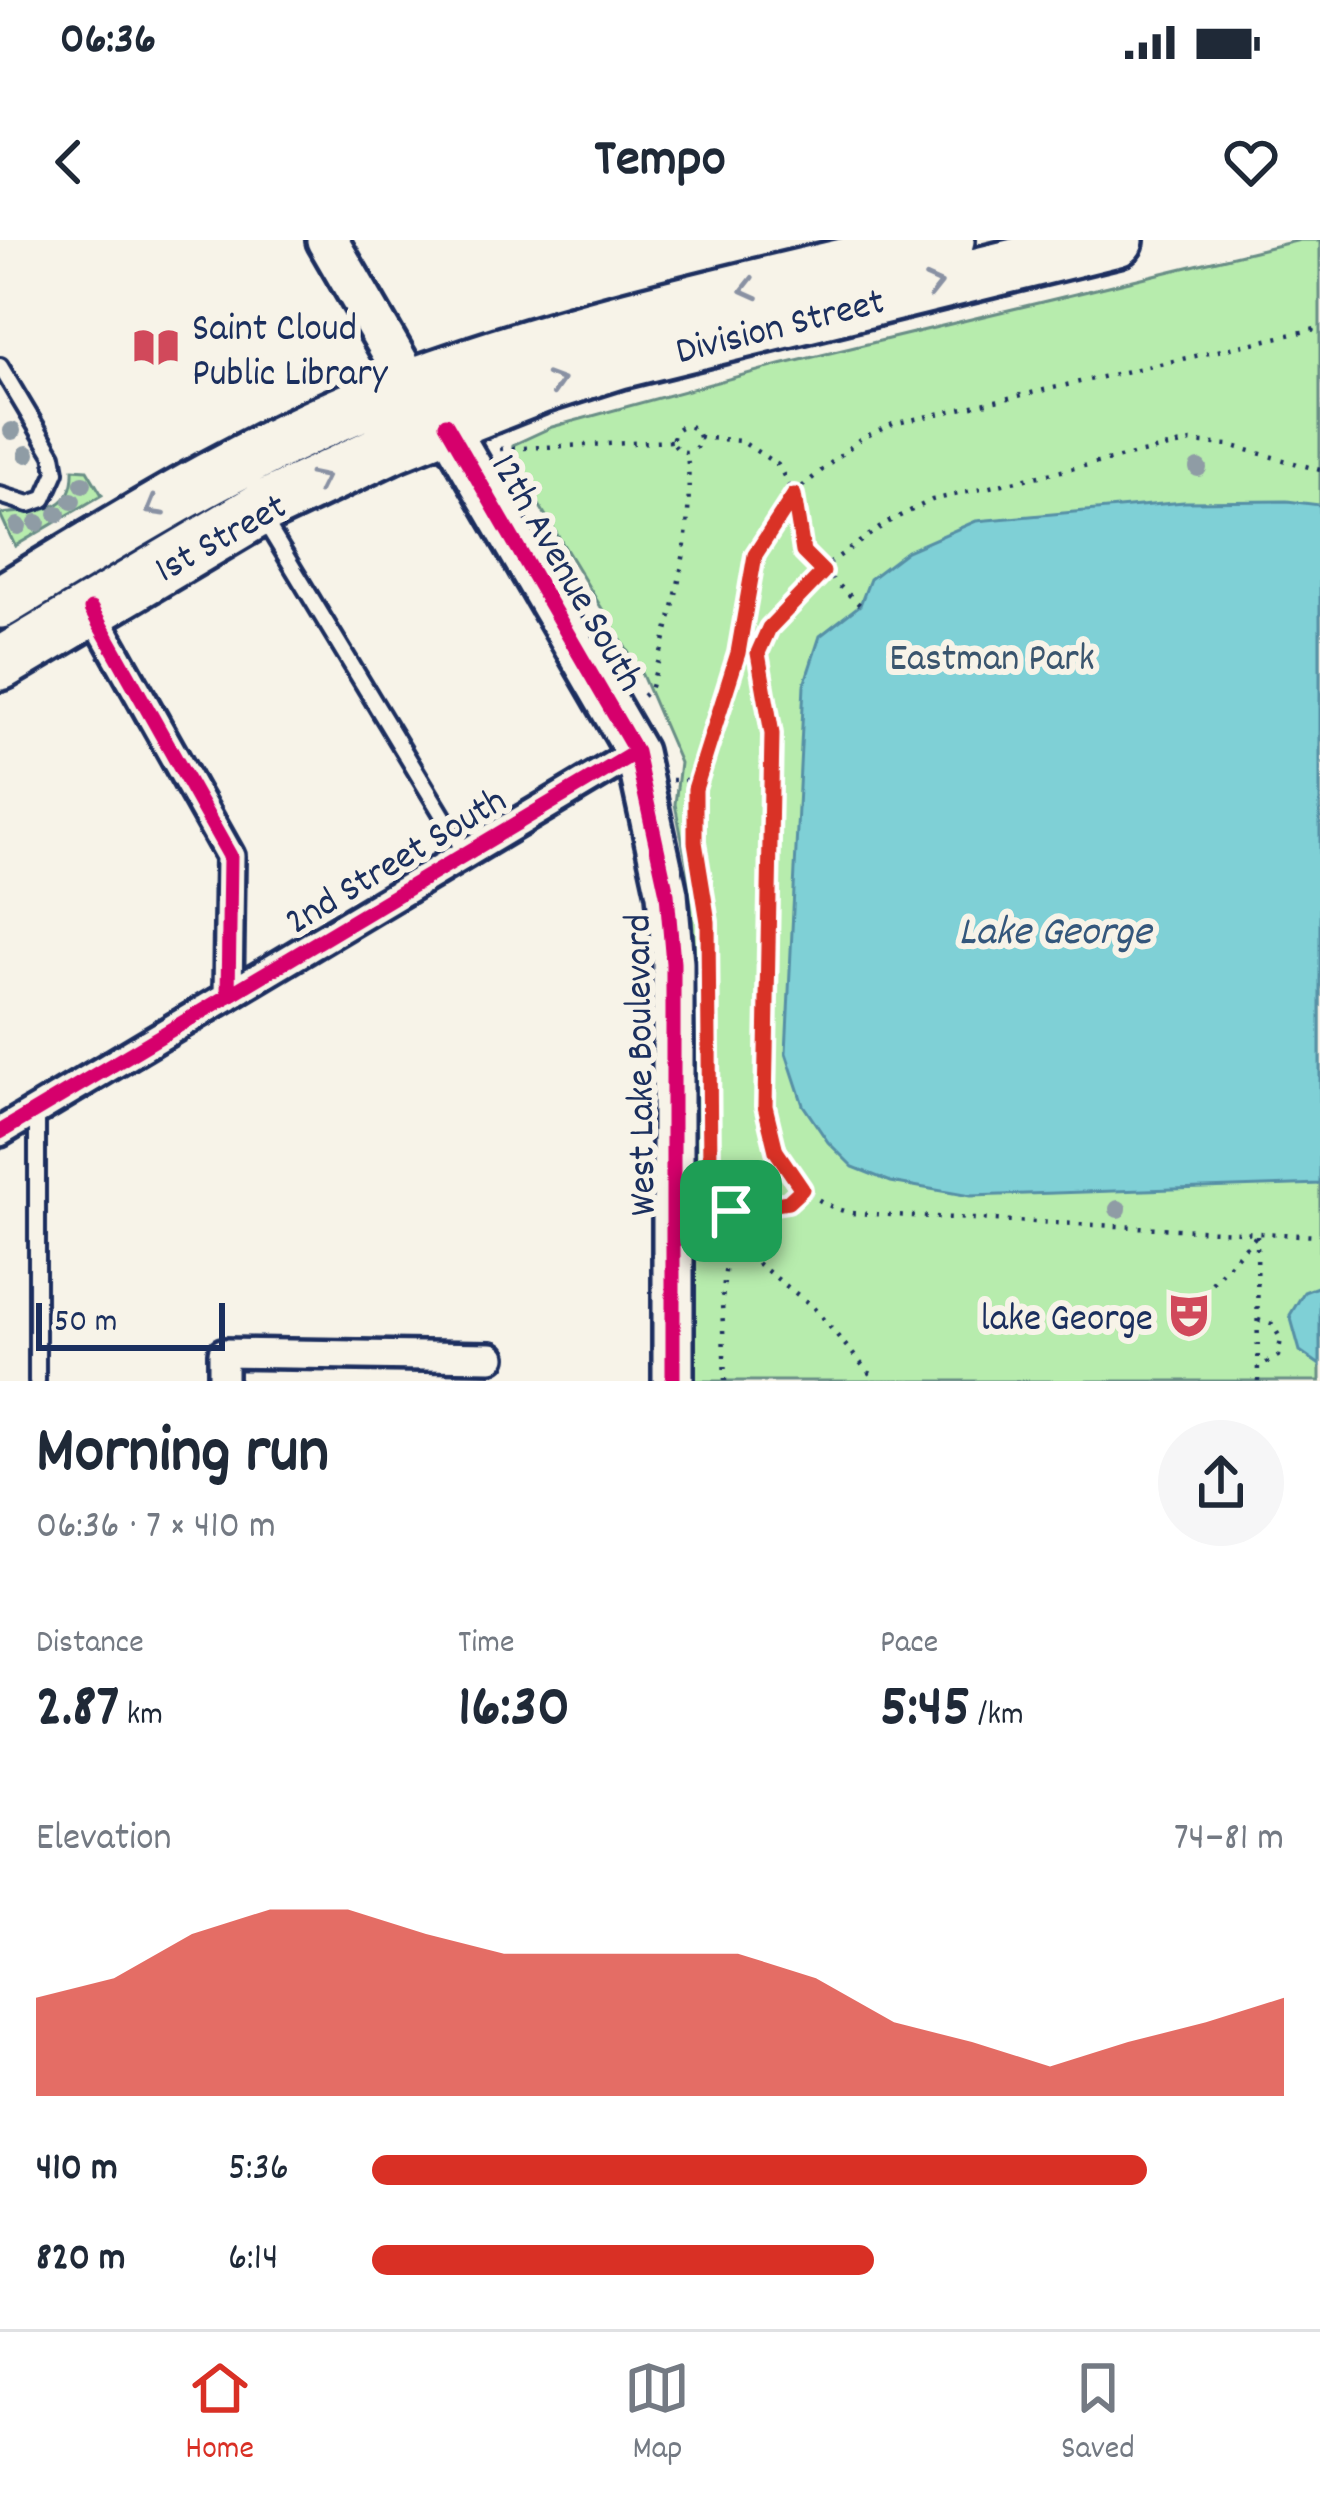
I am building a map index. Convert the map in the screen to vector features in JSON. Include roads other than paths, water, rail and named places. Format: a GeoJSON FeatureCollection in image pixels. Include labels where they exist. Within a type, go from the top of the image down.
{"type":"FeatureCollection","features":[{"type":"Feature","properties":{"kind":"highway","name":"Division Street"},"geometry":{"type":"LineString","coordinates":[[446,424],[620,362],[1117,240]]}},
{"type":"Feature","properties":{"kind":"highway","name":"Division Street"},"geometry":{"type":"LineString","coordinates":[[411,385],[596,327],[922,244]]}},
{"type":"Feature","properties":{"kind":"highway","name":"1st Street"},"geometry":{"type":"LineString","coordinates":[[0,602],[218,472],[411,385]]}},
{"type":"Feature","properties":{"kind":"highway","name":"1st Street"},"geometry":{"type":"LineString","coordinates":[[0,664],[258,511],[446,424]]}},
{"type":"Feature","properties":{"kind":"street"},"geometry":{"type":"LineString","coordinates":[[327,240],[411,385]]}},
{"type":"Feature","properties":{"kind":"street","name":"12th Avenue South"},"geometry":{"type":"LineString","coordinates":[[446,424],[635,752]]}},
{"type":"Feature","properties":{"kind":"street"},"geometry":{"type":"LineString","coordinates":[[91,609],[230,856],[228,995]]}},
{"type":"Feature","properties":{"kind":"street","name":"2nd Street South"},"geometry":{"type":"LineString","coordinates":[[0,1132],[635,752]]}},
{"type":"Feature","properties":{"kind":"street","name":"West Lake Boulevard"},"geometry":{"type":"LineString","coordinates":[[635,752],[667,894],[673,962],[673,1381]]}},
{"type":"Feature","properties":{"kind":"street"},"geometry":{"type":"LineString","coordinates":[[223,1381],[224,1353],[491,1357]]}},
{"type":"Feature","properties":{"kind":"lane"},"geometry":{"type":"LineString","coordinates":[[0,366],[53,455],[56,472],[44,499],[29,504],[0,495]]}},
{"type":"Feature","properties":{"kind":"lane"},"geometry":{"type":"LineString","coordinates":[[258,511],[466,854]]}},
{"type":"Feature","properties":{"kind":"lane"},"geometry":{"type":"LineString","coordinates":[[37,1110],[37,1381]]}},
{"type":"Feature","properties":{"kind":"water","name":"Lake George"},"geometry":{"type":"Polygon","coordinates":[[[1184,502],[1320,505],[1320,1184],[970,1196],[891,1182],[853,1167],[828,1142],[803,1105],[786,1053],[804,685],[820,636],[860,605],[870,579],[907,551],[976,521],[1184,502]]]}},
{"type":"Feature","properties":{"kind":"water"},"geometry":{"type":"Polygon","coordinates":[[[1320,1286],[1320,1365],[1300,1351],[1290,1315],[1304,1292],[1320,1286]]]}},
{"type":"Feature","properties":{"kind":"place","name":"Saint Cloud Public Library"},"geometry":{"type":"Point","coordinates":[156,347]}},
{"type":"Feature","properties":{"kind":"place","name":"lake George"},"geometry":{"type":"Point","coordinates":[1189,1315]}},
{"type":"Feature","properties":{"kind":"park label","name":"Eastman Park"},"geometry":{"type":"Point","coordinates":[992,655]}}]}
